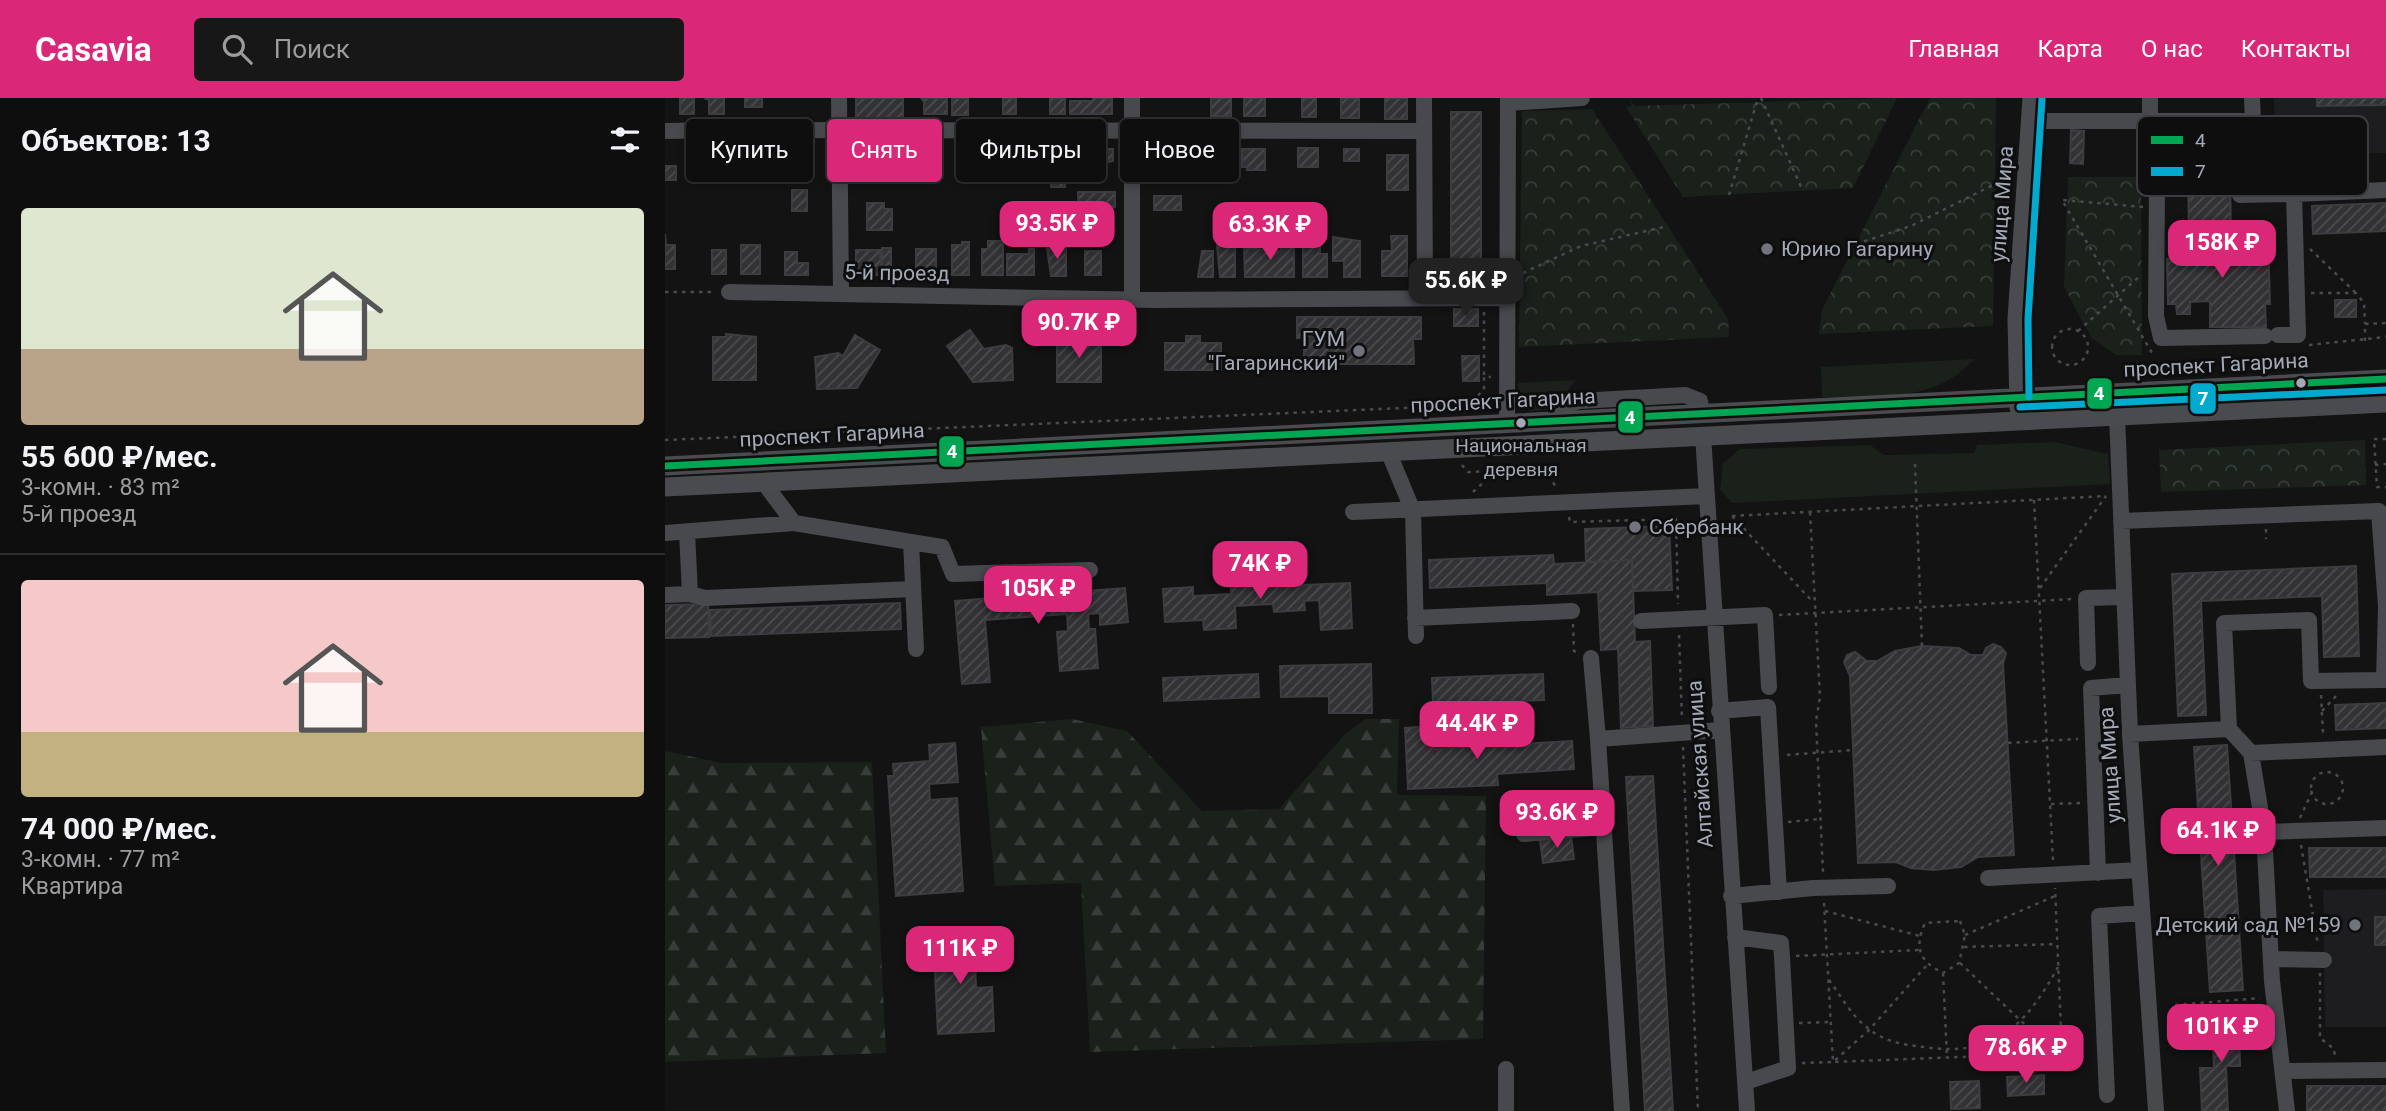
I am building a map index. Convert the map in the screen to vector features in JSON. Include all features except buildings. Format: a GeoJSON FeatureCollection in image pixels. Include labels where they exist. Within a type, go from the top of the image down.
{"type":"FeatureCollection","features":[{"type":"Feature","properties":{"kind":"main road","name":"улица Мира"},"geometry":{"type":"LineString","coordinates":[[2020,421],[2017,318],[2032,98]]}},
{"type":"Feature","properties":{"kind":"main road","name":"проспект Гагарина"},"geometry":{"type":"LineString","coordinates":[[665,466],[2386,379]]}},
{"type":"Feature","properties":{"kind":"main road","name":"проспект Гагарина"},"geometry":{"type":"LineString","coordinates":[[665,487],[2386,403]]}},
{"type":"Feature","properties":{"kind":"main road","name":"Алтайская улица"},"geometry":{"type":"LineString","coordinates":[[1702,413],[1703,435]]}},
{"type":"Feature","properties":{"kind":"main road"},"geometry":{"type":"LineString","coordinates":[[1507,424],[1508,444]]}},
{"type":"Feature","properties":{"kind":"street"},"geometry":{"type":"LineString","coordinates":[[839,98],[840,119]]}},
{"type":"Feature","properties":{"kind":"street"},"geometry":{"type":"LineString","coordinates":[[1132,98],[1133,119]]}},
{"type":"Feature","properties":{"kind":"street"},"geometry":{"type":"LineString","coordinates":[[1424,98],[1425,298]]}},
{"type":"Feature","properties":{"kind":"street"},"geometry":{"type":"LineString","coordinates":[[1507,424],[1508,100],[1582,98]]}},
{"type":"Feature","properties":{"kind":"street"},"geometry":{"type":"LineString","coordinates":[[2150,98],[2150,116]]}},
{"type":"Feature","properties":{"kind":"street"},"geometry":{"type":"LineString","coordinates":[[2252,98],[2253,116]]}},
{"type":"Feature","properties":{"kind":"street"},"geometry":{"type":"LineString","coordinates":[[2031,121],[2137,122]]}},
{"type":"Feature","properties":{"kind":"street"},"geometry":{"type":"LineString","coordinates":[[665,131],[686,131]]}},
{"type":"Feature","properties":{"kind":"street"},"geometry":{"type":"LineString","coordinates":[[942,131],[1120,133]]}},
{"type":"Feature","properties":{"kind":"street"},"geometry":{"type":"LineString","coordinates":[[1239,132],[1424,131]]}},
{"type":"Feature","properties":{"kind":"street"},"geometry":{"type":"LineString","coordinates":[[840,182],[841,293]]}},
{"type":"Feature","properties":{"kind":"street"},"geometry":{"type":"LineString","coordinates":[[1132,298],[1133,182]]}},
{"type":"Feature","properties":{"kind":"street"},"geometry":{"type":"LineString","coordinates":[[2368,191],[2386,190]]}},
{"type":"Feature","properties":{"kind":"street"},"geometry":{"type":"LineString","coordinates":[[2157,196],[2156,316],[2161,338],[2298,335],[2294,196]]}},
{"type":"Feature","properties":{"kind":"street","name":"5-й проезд"},"geometry":{"type":"LineString","coordinates":[[729,292],[1132,298],[1507,298]]}},
{"type":"Feature","properties":{"kind":"street","name":"улица Мира"},"geometry":{"type":"LineString","coordinates":[[2117,416],[2127,685],[2156,1111]]}},
{"type":"Feature","properties":{"kind":"street","name":"Алтайская улица"},"geometry":{"type":"LineString","coordinates":[[1703,435],[1747,1111]]}},
{"type":"Feature","properties":{"kind":"street"},"geometry":{"type":"LineString","coordinates":[[1388,451],[1413,511],[1416,636]]}},
{"type":"Feature","properties":{"kind":"street"},"geometry":{"type":"LineString","coordinates":[[764,482],[793,523]]}},
{"type":"Feature","properties":{"kind":"street"},"geometry":{"type":"LineString","coordinates":[[1353,512],[1706,496]]}},
{"type":"Feature","properties":{"kind":"street"},"geometry":{"type":"LineString","coordinates":[[2121,521],[2383,511],[2386,607],[2384,680],[2311,681],[2309,620],[2224,623],[2229,729],[2251,753],[2264,832],[2274,997],[2287,1111]]}},
{"type":"Feature","properties":{"kind":"street"},"geometry":{"type":"LineString","coordinates":[[665,533],[793,523],[942,547],[953,574],[1090,570]]}},
{"type":"Feature","properties":{"kind":"street"},"geometry":{"type":"LineString","coordinates":[[687,532],[690,594]]}},
{"type":"Feature","properties":{"kind":"street"},"geometry":{"type":"LineString","coordinates":[[911,542],[916,649]]}},
{"type":"Feature","properties":{"kind":"street"},"geometry":{"type":"LineString","coordinates":[[665,595],[690,594],[705,598],[913,589]]}},
{"type":"Feature","properties":{"kind":"street"},"geometry":{"type":"LineString","coordinates":[[2088,663],[2086,598],[2123,597]]}},
{"type":"Feature","properties":{"kind":"street"},"geometry":{"type":"LineString","coordinates":[[1415,618],[1572,611]]}},
{"type":"Feature","properties":{"kind":"street"},"geometry":{"type":"LineString","coordinates":[[1641,621],[1765,615],[1769,687]]}},
{"type":"Feature","properties":{"kind":"street"},"geometry":{"type":"LineString","coordinates":[[1591,657],[1622,1111]]}},
{"type":"Feature","properties":{"kind":"street"},"geometry":{"type":"LineString","coordinates":[[2098,873],[2091,688],[2127,685]]}},
{"type":"Feature","properties":{"kind":"street"},"geometry":{"type":"LineString","coordinates":[[1719,711],[1768,707],[1779,892]]}},
{"type":"Feature","properties":{"kind":"street"},"geometry":{"type":"LineString","coordinates":[[2130,734],[2229,729]]}},
{"type":"Feature","properties":{"kind":"street"},"geometry":{"type":"LineString","coordinates":[[1598,739],[1721,730]]}},
{"type":"Feature","properties":{"kind":"street"},"geometry":{"type":"LineString","coordinates":[[2251,753],[2386,747]]}},
{"type":"Feature","properties":{"kind":"street"},"geometry":{"type":"LineString","coordinates":[[1524,834],[1604,827]]}},
{"type":"Feature","properties":{"kind":"street"},"geometry":{"type":"LineString","coordinates":[[2264,832],[2386,828]]}},
{"type":"Feature","properties":{"kind":"street"},"geometry":{"type":"LineString","coordinates":[[1988,878],[2139,870]]}},
{"type":"Feature","properties":{"kind":"street"},"geometry":{"type":"LineString","coordinates":[[1731,896],[1823,887],[1888,886]]}},
{"type":"Feature","properties":{"kind":"street"},"geometry":{"type":"LineString","coordinates":[[2107,1095],[2099,916],[2142,913]]}},
{"type":"Feature","properties":{"kind":"street"},"geometry":{"type":"LineString","coordinates":[[1735,937],[1781,943],[1788,1068],[1746,1082]]}},
{"type":"Feature","properties":{"kind":"street"},"geometry":{"type":"LineString","coordinates":[[2271,959],[2322,960]]}},
{"type":"Feature","properties":{"kind":"street"},"geometry":{"type":"LineString","coordinates":[[1506,1069],[1506,1111]]}},
{"type":"Feature","properties":{"kind":"street"},"geometry":{"type":"LineString","coordinates":[[2283,1071],[2386,1070]]}},
{"type":"Feature","properties":{"kind":"path"},"geometry":{"type":"LineString","coordinates":[[1760,98],[1803,191]]}},
{"type":"Feature","properties":{"kind":"path"},"geometry":{"type":"LineString","coordinates":[[1730,195],[1760,98]]}},
{"type":"Feature","properties":{"kind":"path"},"geometry":{"type":"LineString","coordinates":[[1856,244],[1911,226],[1993,185]]}},
{"type":"Feature","properties":{"kind":"path"},"geometry":{"type":"LineString","coordinates":[[2152,354],[2062,200],[2157,208]]}},
{"type":"Feature","properties":{"kind":"path"},"geometry":{"type":"LineString","coordinates":[[1507,280],[1581,246],[1668,226]]}},
{"type":"Feature","properties":{"kind":"path"},"geometry":{"type":"LineString","coordinates":[[2295,234],[2364,303],[2365,341]]}},
{"type":"Feature","properties":{"kind":"path"},"geometry":{"type":"LineString","coordinates":[[2078,331],[2085,338],[2086,356],[2080,362],[2064,364],[2053,352],[2056,337],[2066,330],[2078,331],[2156,262]]}},
{"type":"Feature","properties":{"kind":"path"},"geometry":{"type":"LineString","coordinates":[[665,292],[729,292]]}},
{"type":"Feature","properties":{"kind":"path"},"geometry":{"type":"LineString","coordinates":[[2297,293],[2356,293]]}},
{"type":"Feature","properties":{"kind":"path"},"geometry":{"type":"LineString","coordinates":[[665,440],[1427,407],[1475,399],[1484,389],[1483,298]]}},
{"type":"Feature","properties":{"kind":"path"},"geometry":{"type":"LineString","coordinates":[[2365,324],[2386,323]]}},
{"type":"Feature","properties":{"kind":"path"},"geometry":{"type":"LineString","coordinates":[[2298,335],[2306,345],[2386,337]]}},
{"type":"Feature","properties":{"kind":"path"},"geometry":{"type":"LineString","coordinates":[[1484,377],[1507,377]]}},
{"type":"Feature","properties":{"kind":"path"},"geometry":{"type":"LineString","coordinates":[[2386,439],[2374,439],[2377,487],[2386,486]]}},
{"type":"Feature","properties":{"kind":"path"},"geometry":{"type":"LineString","coordinates":[[1459,462],[1468,472],[1545,469],[1565,503],[1570,522],[1676,519],[1698,1111]]}},
{"type":"Feature","properties":{"kind":"path"},"geometry":{"type":"LineString","coordinates":[[1916,464],[1922,646]]}},
{"type":"Feature","properties":{"kind":"path"},"geometry":{"type":"LineString","coordinates":[[2375,465],[2386,464]]}},
{"type":"Feature","properties":{"kind":"path"},"geometry":{"type":"LineString","coordinates":[[1462,509],[1473,492],[1496,471]]}},
{"type":"Feature","properties":{"kind":"path"},"geometry":{"type":"LineString","coordinates":[[1814,602],[1732,516],[2106,496],[2039,590]]}},
{"type":"Feature","properties":{"kind":"path"},"geometry":{"type":"LineString","coordinates":[[2034,500],[2062,1053]]}},
{"type":"Feature","properties":{"kind":"path"},"geometry":{"type":"LineString","coordinates":[[1810,512],[1820,697],[1815,721],[1833,1062]]}},
{"type":"Feature","properties":{"kind":"path"},"geometry":{"type":"LineString","coordinates":[[1765,615],[2086,598]]}},
{"type":"Feature","properties":{"kind":"path"},"geometry":{"type":"LineString","coordinates":[[1572,611],[1574,651],[1591,657]]}},
{"type":"Feature","properties":{"kind":"path"},"geometry":{"type":"LineString","coordinates":[[2320,681],[2326,772]]}},
{"type":"Feature","properties":{"kind":"path"},"geometry":{"type":"LineString","coordinates":[[2322,711],[2352,681]]}},
{"type":"Feature","properties":{"kind":"path"},"geometry":{"type":"LineString","coordinates":[[2008,743],[2093,739]]}},
{"type":"Feature","properties":{"kind":"path"},"geometry":{"type":"LineString","coordinates":[[1771,756],[1853,750]]}},
{"type":"Feature","properties":{"kind":"path"},"geometry":{"type":"LineString","coordinates":[[2312,792],[2316,800],[2324,804],[2333,803],[2340,798],[2343,789],[2341,780],[2326,772],[2318,775],[2312,783],[2312,792],[2298,822],[2322,960],[2320,1038],[2334,1049],[2335,1070]]}},
{"type":"Feature","properties":{"kind":"path"},"geometry":{"type":"LineString","coordinates":[[2051,804],[2095,802]]}},
{"type":"Feature","properties":{"kind":"path"},"geometry":{"type":"LineString","coordinates":[[1775,823],[1820,819]]}},
{"type":"Feature","properties":{"kind":"path"},"geometry":{"type":"LineString","coordinates":[[1965,935],[2055,896]]}},
{"type":"Feature","properties":{"kind":"path"},"geometry":{"type":"LineString","coordinates":[[1825,911],[1920,936]]}},
{"type":"Feature","properties":{"kind":"path"},"geometry":{"type":"LineString","coordinates":[[1960,921],[1965,935],[1965,947],[1959,962],[1943,973],[1927,965],[1920,950],[1920,936],[1925,923],[1960,921]]}},
{"type":"Feature","properties":{"kind":"path"},"geometry":{"type":"LineString","coordinates":[[1965,947],[2057,944]]}},
{"type":"Feature","properties":{"kind":"path"},"geometry":{"type":"LineString","coordinates":[[1782,957],[1920,950]]}},
{"type":"Feature","properties":{"kind":"path"},"geometry":{"type":"LineString","coordinates":[[1959,962],[2022,1022],[2062,1053]]}},
{"type":"Feature","properties":{"kind":"path"},"geometry":{"type":"LineString","coordinates":[[1833,1062],[1869,1030],[1927,965]]}},
{"type":"Feature","properties":{"kind":"path"},"geometry":{"type":"LineString","coordinates":[[1829,980],[1869,1030],[1896,1043],[1947,1051],[1988,1044],[2022,1022],[2058,966]]}},
{"type":"Feature","properties":{"kind":"path"},"geometry":{"type":"LineString","coordinates":[[1943,973],[1947,1057]]}},
{"type":"Feature","properties":{"kind":"path"},"geometry":{"type":"LineString","coordinates":[[2175,1005],[2274,997]]}},
{"type":"Feature","properties":{"kind":"path"},"geometry":{"type":"LineString","coordinates":[[1785,1024],[1831,1022]]}},
{"type":"Feature","properties":{"kind":"path"},"geometry":{"type":"LineString","coordinates":[[1788,1063],[2062,1053]]}},
{"type":"Feature","properties":{"kind":"shaded area"},"geometry":{"type":"Polygon","coordinates":[[[2274,98],[2386,98],[2386,153],[2368,153],[2368,116],[2274,116],[2274,98]]]}},
{"type":"Feature","properties":{"kind":"shaded area","name":"Детский сад №159"},"geometry":{"type":"Polygon","coordinates":[[[2386,889],[2386,1027],[2325,1027],[2323,890],[2386,889]]]}},
{"type":"Feature","properties":{"kind":"green space"},"geometry":{"type":"Polygon","coordinates":[[[1630,98],[1634,106],[1897,98],[1853,188],[1683,197],[1626,107],[1632,106],[1630,98]]]}},
{"type":"Feature","properties":{"kind":"green space"},"geometry":{"type":"Polygon","coordinates":[[[1930,98],[1996,98],[1993,326],[1819,334],[1822,310],[1930,98]]]}},
{"type":"Feature","properties":{"kind":"green space"},"geometry":{"type":"Polygon","coordinates":[[[1592,109],[1728,319],[1729,337],[1519,347],[1522,111],[1592,109]]]}},
{"type":"Feature","properties":{"kind":"green space"},"geometry":{"type":"Polygon","coordinates":[[[2068,177],[2137,177],[2137,196],[2141,196],[2142,355],[2116,355],[2091,337],[2064,287],[2068,177]]]}},
{"type":"Feature","properties":{"kind":"green space"},"geometry":{"type":"Polygon","coordinates":[[[1974,359],[1942,384],[1924,390],[1884,397],[1822,397],[1821,367],[1974,359]]]}},
{"type":"Feature","properties":{"kind":"green space"},"geometry":{"type":"Polygon","coordinates":[[[1575,380],[1555,409],[1530,411],[1519,399],[1518,383],[1575,380]]]}},
{"type":"Feature","properties":{"kind":"green space"},"geometry":{"type":"Polygon","coordinates":[[[2365,440],[2366,485],[2161,492],[2159,450],[2365,440]]]}},
{"type":"Feature","properties":{"kind":"green space"},"geometry":{"type":"Polygon","coordinates":[[[2055,442],[2108,454],[2110,484],[1732,503],[1720,489],[1723,463],[1740,449],[1870,445],[1884,455],[1974,453],[1977,445],[2055,442]]]}},
{"type":"Feature","properties":{"kind":"green space"},"geometry":{"type":"Polygon","coordinates":[[[1072,719],[1127,731],[1202,811],[1279,809],[1346,733],[1366,719],[1399,719],[1397,795],[1486,796],[1483,1039],[1090,1052],[1081,883],[995,886],[981,727],[1072,719]]]}},
{"type":"Feature","properties":{"kind":"green space"},"geometry":{"type":"Polygon","coordinates":[[[665,751],[722,763],[872,762],[886,1053],[665,1062],[665,751]]]}},
{"type":"Feature","properties":{"kind":"transit line","name":"7"},"geometry":{"type":"LineString","coordinates":[[2029,397],[2028,319],[2042,99]]}},
{"type":"Feature","properties":{"kind":"transit line","name":"4"},"geometry":{"type":"LineString","coordinates":[[665,466],[2386,379]]}},
{"type":"Feature","properties":{"kind":"transit line","name":"7"},"geometry":{"type":"LineString","coordinates":[[2020,407],[2386,390]]}},
{"type":"Feature","properties":{"kind":"place","name":"Юрию Гагарину"},"geometry":{"type":"Point","coordinates":[1767,249]}},
{"type":"Feature","properties":{"kind":"place","name":"ГУМ \"Гагаринский\""},"geometry":{"type":"Point","coordinates":[1359,351]}},
{"type":"Feature","properties":{"kind":"place","name":"Национальная деревня"},"geometry":{"type":"Point","coordinates":[1521,423]}},
{"type":"Feature","properties":{"kind":"place","name":"Сбербанк"},"geometry":{"type":"Point","coordinates":[1635,527]}},
{"type":"Feature","properties":{"kind":"place","name":"Детский сад №159"},"geometry":{"type":"Point","coordinates":[2355,925]}}]}
